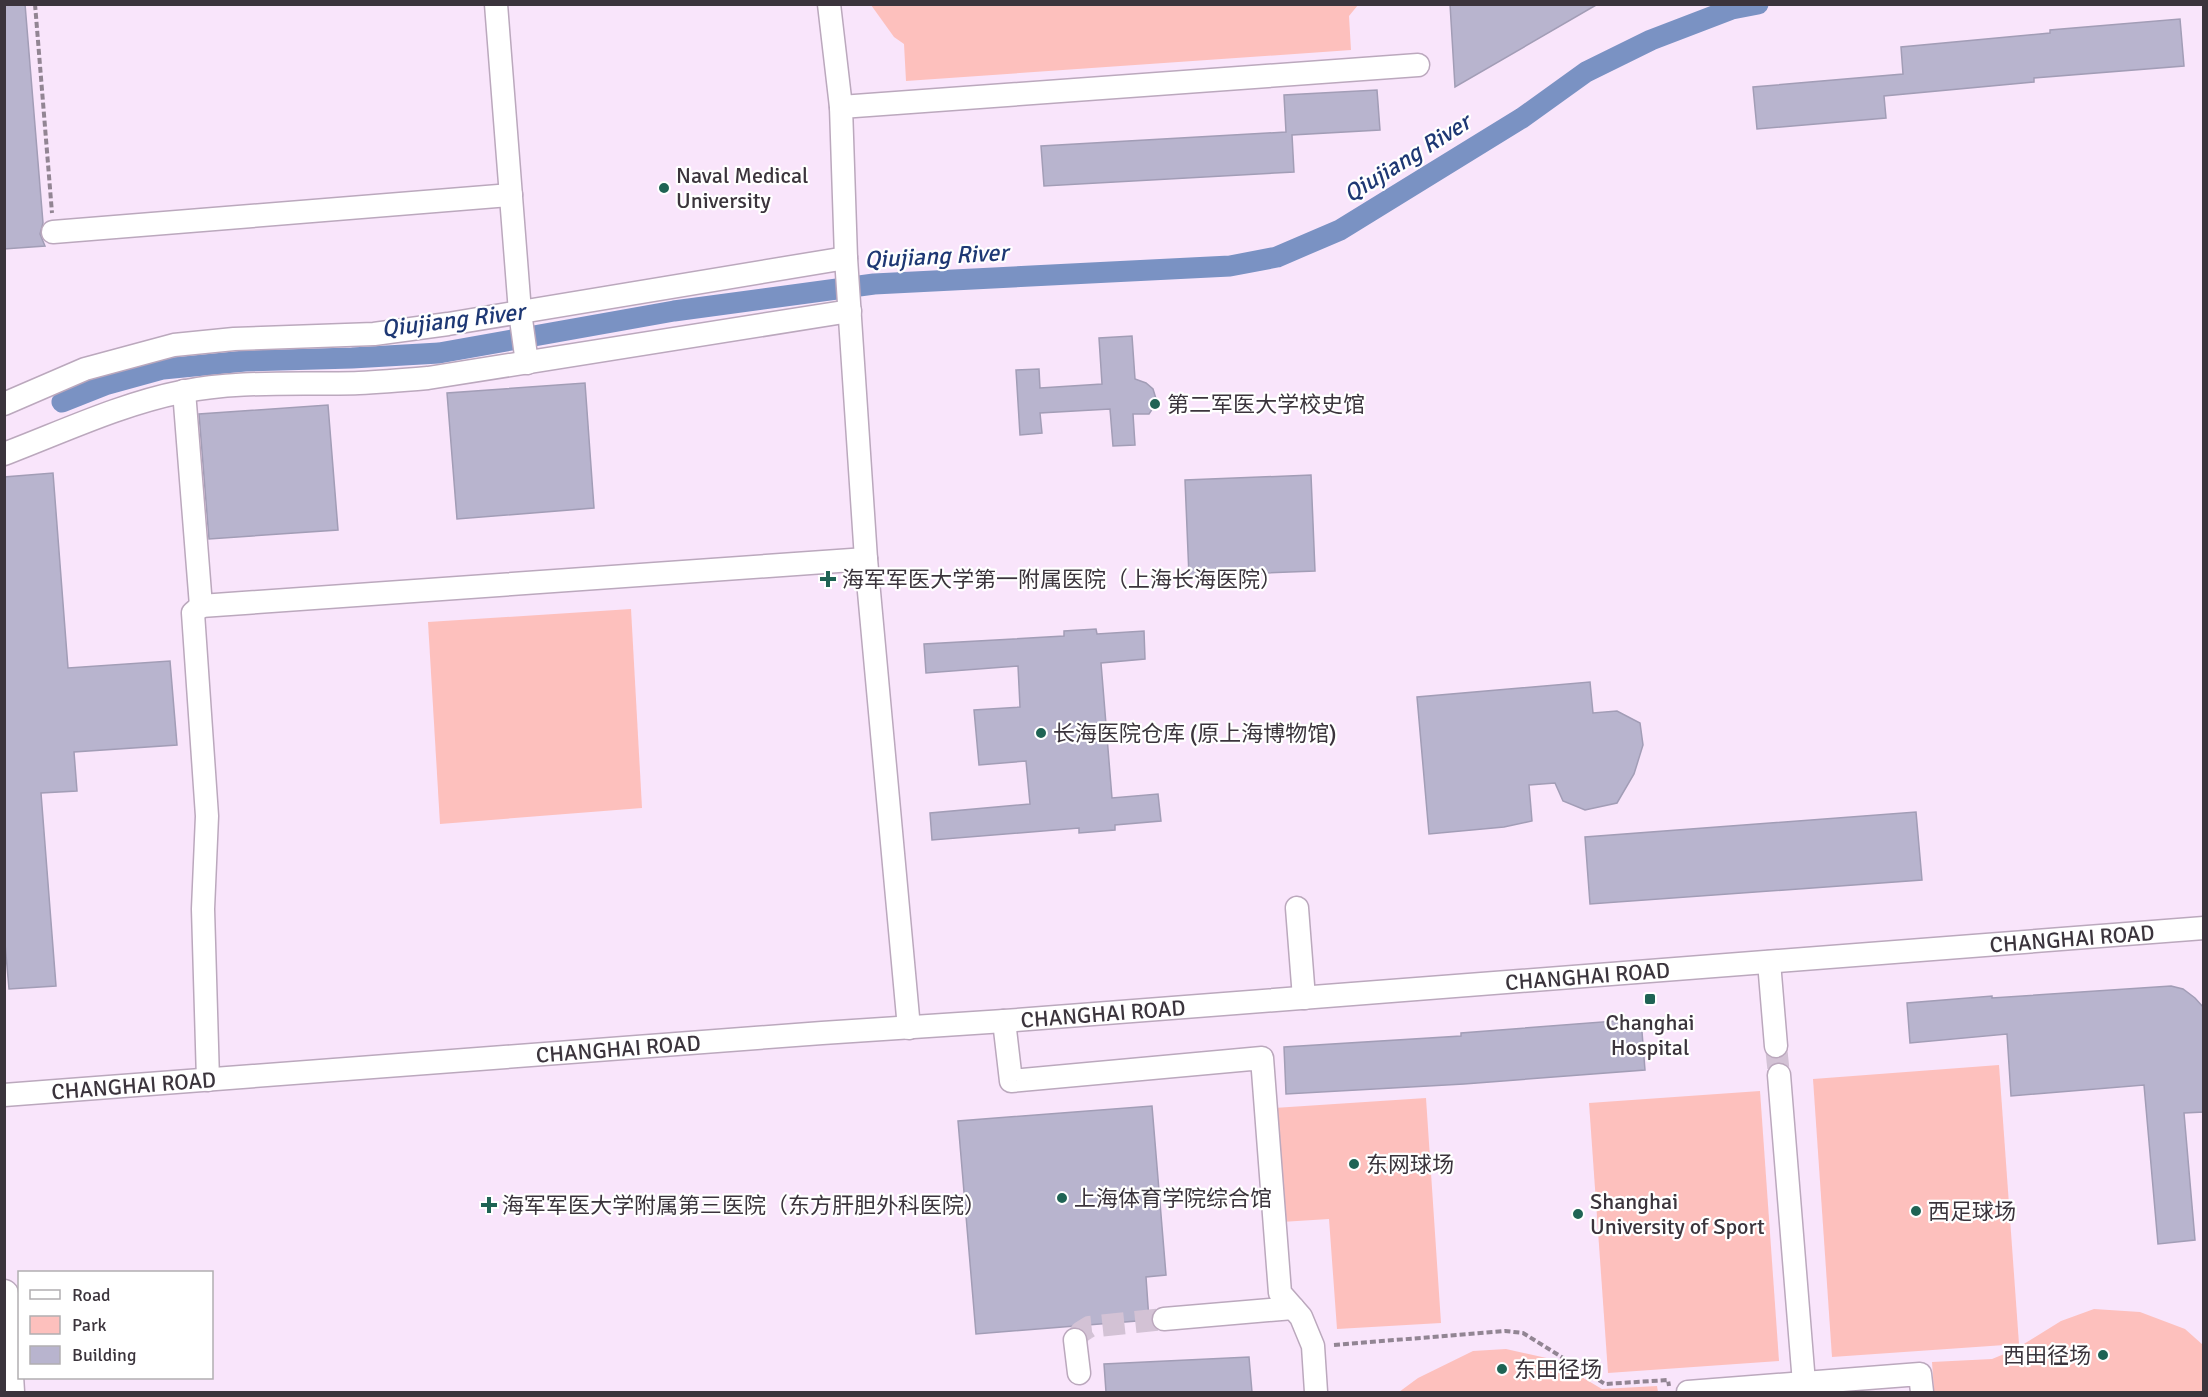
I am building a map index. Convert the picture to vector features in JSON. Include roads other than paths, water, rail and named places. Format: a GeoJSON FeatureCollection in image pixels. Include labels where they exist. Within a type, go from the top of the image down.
{"type":"FeatureCollection","features":[{"type":"Feature","properties":{"kind":"main road"},"geometry":{"type":"LineString","coordinates":[[4,1294],[10,1392]]}},
{"type":"Feature","properties":{"kind":"street"},"geometry":{"type":"LineString","coordinates":[[496,4],[526,356]]}},
{"type":"Feature","properties":{"kind":"street"},"geometry":{"type":"LineString","coordinates":[[829,4],[841,107],[847,264],[866,558],[909,1028]]}},
{"type":"Feature","properties":{"kind":"street"},"geometry":{"type":"LineString","coordinates":[[841,107],[1418,65]]}},
{"type":"Feature","properties":{"kind":"street"},"geometry":{"type":"LineString","coordinates":[[53,232],[511,195]]}},
{"type":"Feature","properties":{"kind":"street"},"geometry":{"type":"LineString","coordinates":[[4,404],[85,369],[174,345],[234,339],[374,334],[521,318],[847,264]]}},
{"type":"Feature","properties":{"kind":"street"},"geometry":{"type":"LineString","coordinates":[[4,454],[110,414],[184,391],[228,386],[361,383],[428,378],[526,356],[850,307]]}},
{"type":"Feature","properties":{"kind":"street"},"geometry":{"type":"LineString","coordinates":[[184,391],[201,606]]}},
{"type":"Feature","properties":{"kind":"street"},"geometry":{"type":"LineString","coordinates":[[208,1080],[203,909],[207,816],[193,613],[201,606],[866,558]]}},
{"type":"Feature","properties":{"kind":"street"},"geometry":{"type":"LineString","coordinates":[[1297,908],[1304,998]]}},
{"type":"Feature","properties":{"kind":"street","name":"CHANGHAI ROAD"},"geometry":{"type":"LineString","coordinates":[[4,1095],[1004,1021],[2204,928]]}},
{"type":"Feature","properties":{"kind":"street"},"geometry":{"type":"LineString","coordinates":[[1769,962],[1776,1046]]}},
{"type":"Feature","properties":{"kind":"street"},"geometry":{"type":"LineString","coordinates":[[1004,1021],[1011,1082],[1262,1058],[1280,1293],[1301,1317],[1313,1346],[1316,1392]]}},
{"type":"Feature","properties":{"kind":"street"},"geometry":{"type":"LineString","coordinates":[[1779,1075],[1804,1383]]}},
{"type":"Feature","properties":{"kind":"street"},"geometry":{"type":"LineString","coordinates":[[1164,1319],[1293,1308]]}},
{"type":"Feature","properties":{"kind":"street"},"geometry":{"type":"LineString","coordinates":[[1075,1340],[1079,1373]]}},
{"type":"Feature","properties":{"kind":"street"},"geometry":{"type":"LineString","coordinates":[[1688,1392],[1920,1374],[1922,1392]]}},
{"type":"Feature","properties":{"kind":"waterway","name":"Qiujiang River"},"geometry":{"type":"LineString","coordinates":[[62,402],[105,385],[163,369],[245,361],[439,353],[674,311],[874,284],[1230,266],[1277,257],[1340,230],[1522,118],[1586,72],[1651,40],[1732,9],[1758,4]]}},
{"type":"Feature","properties":{"kind":"tunnel"},"geometry":{"type":"LineString","coordinates":[[1776,1046],[1779,1075]]}},
{"type":"Feature","properties":{"kind":"tunnel"},"geometry":{"type":"LineString","coordinates":[[1075,1340],[1089,1327],[1164,1319]]}},
{"type":"Feature","properties":{"kind":"place","name":"Naval Medical University"},"geometry":{"type":"Point","coordinates":[664,188]}},
{"type":"Feature","properties":{"kind":"place","name":"第二军医大学校史馆"},"geometry":{"type":"Point","coordinates":[1155,404]}},
{"type":"Feature","properties":{"kind":"place","name":"海军军医大学第一附属医院（上海长海医院）"},"geometry":{"type":"Point","coordinates":[828,579]}},
{"type":"Feature","properties":{"kind":"place","name":"长海医院仓库 (原上海博物馆)"},"geometry":{"type":"Point","coordinates":[1041,733]}},
{"type":"Feature","properties":{"kind":"place","name":"Changhai Hospital"},"geometry":{"type":"Point","coordinates":[1650,999]}},
{"type":"Feature","properties":{"kind":"place","name":"东网球场"},"geometry":{"type":"Point","coordinates":[1354,1164]}},
{"type":"Feature","properties":{"kind":"place","name":"上海体育学院综合馆"},"geometry":{"type":"Point","coordinates":[1062,1198]}},
{"type":"Feature","properties":{"kind":"place","name":"海军军医大学附属第三医院（东方肝胆外科医院）"},"geometry":{"type":"Point","coordinates":[489,1205]}},
{"type":"Feature","properties":{"kind":"place","name":"西足球场"},"geometry":{"type":"Point","coordinates":[1916,1211]}},
{"type":"Feature","properties":{"kind":"place","name":"Shanghai University of Sport"},"geometry":{"type":"Point","coordinates":[1578,1214]}},
{"type":"Feature","properties":{"kind":"place","name":"西田径场"},"geometry":{"type":"Point","coordinates":[2103,1355]}},
{"type":"Feature","properties":{"kind":"place","name":"东田径场"},"geometry":{"type":"Point","coordinates":[1502,1369]}}]}
